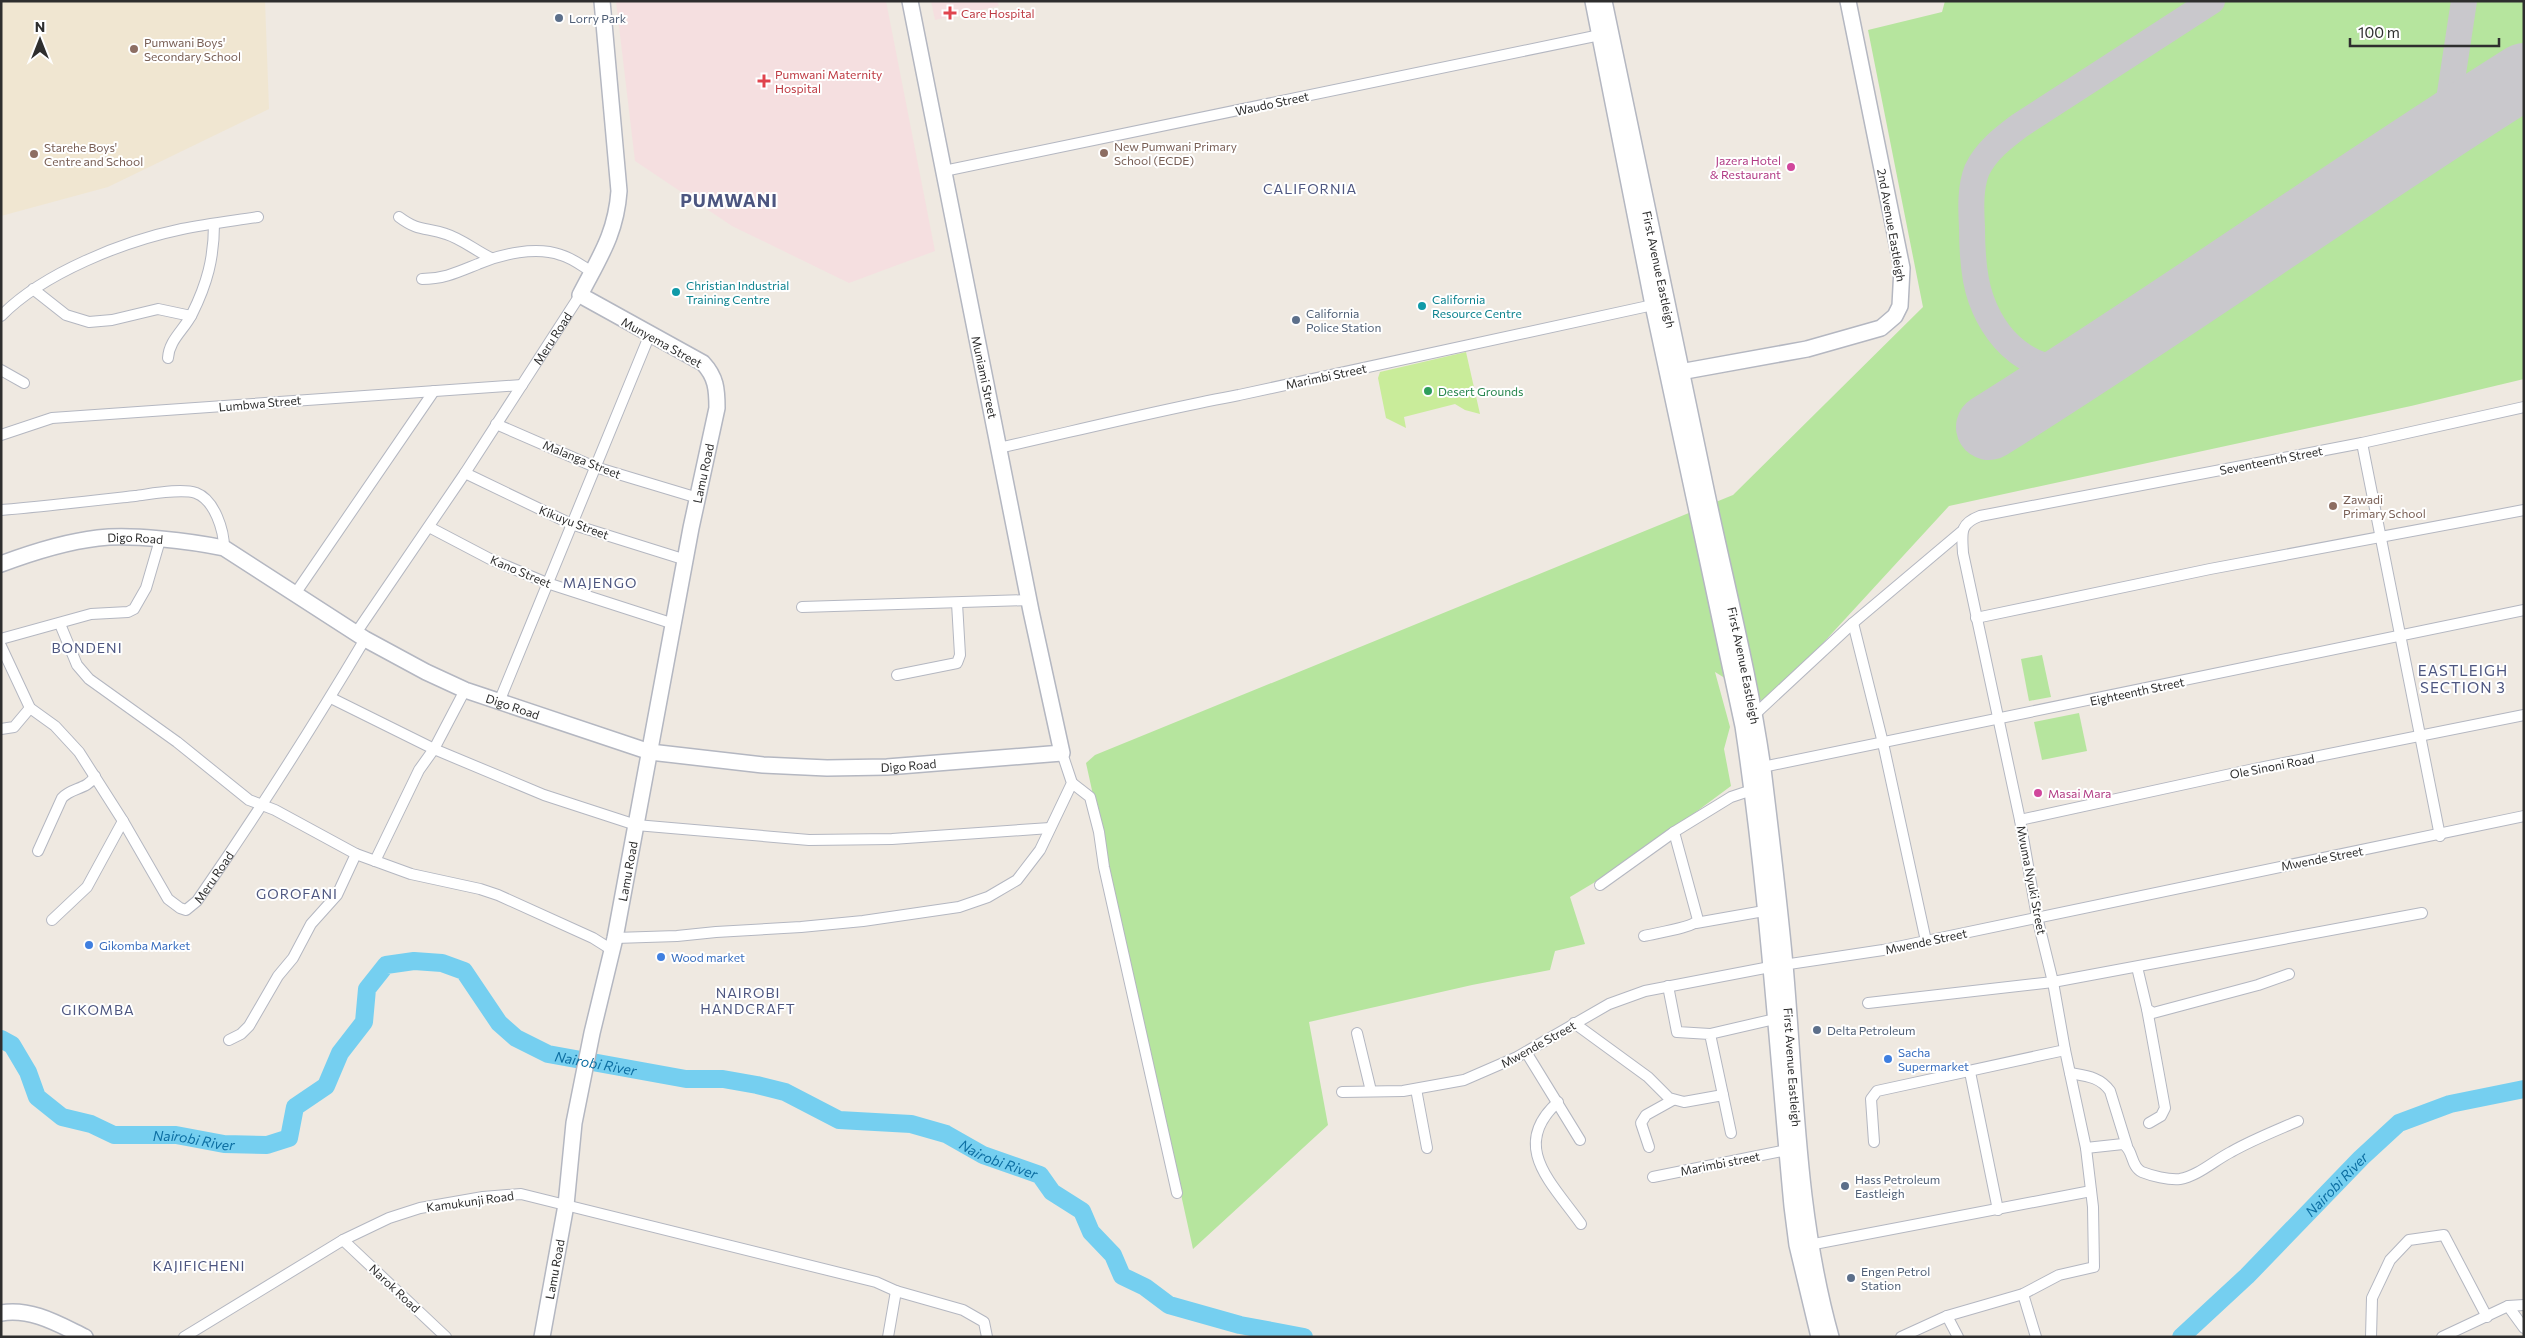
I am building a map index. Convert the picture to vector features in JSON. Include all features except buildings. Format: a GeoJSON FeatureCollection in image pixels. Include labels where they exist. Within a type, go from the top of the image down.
{"type":"FeatureCollection","features":[{"type":"Feature","properties":{"kind":"main road","name":"Meru Road"},"geometry":{"type":"LineString","coordinates":[[580,295],[611,236],[616,220],[619,191],[602,1]]}},
{"type":"Feature","properties":{"kind":"main road","name":"Muniami Street"},"geometry":{"type":"LineString","coordinates":[[910,1],[1029,600],[1062,753]]}},
{"type":"Feature","properties":{"kind":"main road","name":"First Avenue Eastleigh"},"geometry":{"type":"LineString","coordinates":[[1593,1],[1653,305],[1724,634],[1756,768],[1752,790],[1764,911],[1778,966],[1775,1019],[1797,1245],[1819,1337]]}},
{"type":"Feature","properties":{"kind":"main road","name":"First Avenue Eastleigh"},"geometry":{"type":"LineString","coordinates":[[1604,1],[1680,372],[1731,602],[1753,716],[1756,768],[1796,1112],[1809,1245],[1831,1337]]}},
{"type":"Feature","properties":{"kind":"main road","name":"2nd Avenue Eastleigh"},"geometry":{"type":"LineString","coordinates":[[1680,372],[1807,349],[1870,331],[1888,322],[1900,306],[1902,268],[1848,1]]}},
{"type":"Feature","properties":{"kind":"main road","name":"Munyema Street"},"geometry":{"type":"LineString","coordinates":[[580,295],[703,363],[712,373],[717,387],[717,408]]}},
{"type":"Feature","properties":{"kind":"main road","name":"Lamu Road"},"geometry":{"type":"LineString","coordinates":[[542,1337],[566,1205],[574,1124],[592,1032],[613,944],[698,498],[717,408]]}},
{"type":"Feature","properties":{"kind":"main road","name":"Digo Road"},"geometry":{"type":"LineString","coordinates":[[1,564],[67,543],[100,538],[199,543],[224,548],[361,636],[426,672],[465,690],[650,752],[755,764],[827,768],[886,767],[1062,753]]}},
{"type":"Feature","properties":{"kind":"main road"},"geometry":{"type":"LineString","coordinates":[[1,1313],[15,1311],[34,1314],[85,1337]]}},
{"type":"Feature","properties":{"kind":"street","name":"Waudo Street"},"geometry":{"type":"LineString","coordinates":[[944,171],[1600,35]]}},
{"type":"Feature","properties":{"kind":"street"},"geometry":{"type":"LineString","coordinates":[[1,316],[33,289],[102,254],[181,229],[258,217]]}},
{"type":"Feature","properties":{"kind":"street"},"geometry":{"type":"LineString","coordinates":[[399,217],[412,226],[453,236],[491,258]]}},
{"type":"Feature","properties":{"kind":"street"},"geometry":{"type":"LineString","coordinates":[[168,358],[171,343],[191,316],[206,284],[212,265],[214,224]]}},
{"type":"Feature","properties":{"kind":"street"},"geometry":{"type":"LineString","coordinates":[[422,279],[449,277],[491,258],[526,252],[547,252],[562,255],[592,272]]}},
{"type":"Feature","properties":{"kind":"street"},"geometry":{"type":"LineString","coordinates":[[33,289],[66,315],[89,322],[112,320],[158,309],[191,316]]}},
{"type":"Feature","properties":{"kind":"street","name":"Meru Road"},"geometry":{"type":"LineString","coordinates":[[1,646],[30,708],[55,726],[79,752],[123,821],[168,899],[186,910],[197,901],[331,698],[361,636],[429,527],[580,295]]}},
{"type":"Feature","properties":{"kind":"street","name":"Marimbi Street"},"geometry":{"type":"LineString","coordinates":[[999,448],[1116,422],[1171,407],[1239,395],[1653,305]]}},
{"type":"Feature","properties":{"kind":"street"},"geometry":{"type":"LineString","coordinates":[[499,702],[650,334]]}},
{"type":"Feature","properties":{"kind":"street"},"geometry":{"type":"LineString","coordinates":[[1,370],[24,383]]}},
{"type":"Feature","properties":{"kind":"street","name":"Lumbwa Street"},"geometry":{"type":"LineString","coordinates":[[1,435],[52,418],[522,385]]}},
{"type":"Feature","properties":{"kind":"street"},"geometry":{"type":"LineString","coordinates":[[295,594],[434,391]]}},
{"type":"Feature","properties":{"kind":"street","name":"Seventeenth Street"},"geometry":{"type":"LineString","coordinates":[[1961,532],[1972,519],[2362,443],[2524,407]]}},
{"type":"Feature","properties":{"kind":"street","name":"Malanga Street"},"geometry":{"type":"LineString","coordinates":[[496,424],[595,467],[698,498]]}},
{"type":"Feature","properties":{"kind":"street"},"geometry":{"type":"LineString","coordinates":[[2362,443],[2440,836]]}},
{"type":"Feature","properties":{"kind":"street","name":"Kikuyu Street"},"geometry":{"type":"LineString","coordinates":[[465,473],[571,524],[686,560]]}},
{"type":"Feature","properties":{"kind":"street"},"geometry":{"type":"LineString","coordinates":[[1,510],[160,493],[195,493],[209,504],[221,523],[224,533],[224,548]]}},
{"type":"Feature","properties":{"kind":"street"},"geometry":{"type":"LineString","coordinates":[[1976,618],[2210,570],[2524,510]]}},
{"type":"Feature","properties":{"kind":"street","name":"Kano Street"},"geometry":{"type":"LineString","coordinates":[[429,527],[490,559],[547,583],[674,624]]}},
{"type":"Feature","properties":{"kind":"street"},"geometry":{"type":"LineString","coordinates":[[1753,716],[1852,623],[1961,532]]}},
{"type":"Feature","properties":{"kind":"street","name":"Mvuma Nyuki Street"},"geometry":{"type":"LineString","coordinates":[[1961,532],[1963,553],[1976,618],[2020,820],[2037,916],[2053,982],[2086,1148],[2091,1190],[2094,1266],[2059,1275],[2023,1294]]}},
{"type":"Feature","properties":{"kind":"street"},"geometry":{"type":"LineString","coordinates":[[1,639],[91,614],[120,613],[134,609],[146,588],[160,540]]}},
{"type":"Feature","properties":{"kind":"street"},"geometry":{"type":"LineString","coordinates":[[802,608],[1029,600]]}},
{"type":"Feature","properties":{"kind":"street"},"geometry":{"type":"LineString","coordinates":[[897,675],[958,663],[960,655],[957,603]]}},
{"type":"Feature","properties":{"kind":"street","name":"Eighteenth Street"},"geometry":{"type":"LineString","coordinates":[[1756,768],[1998,720],[2524,610]]}},
{"type":"Feature","properties":{"kind":"street"},"geometry":{"type":"LineString","coordinates":[[1852,623],[1883,743],[1926,941]]}},
{"type":"Feature","properties":{"kind":"street"},"geometry":{"type":"LineString","coordinates":[[60,624],[77,665],[89,679],[177,742],[249,800],[356,854],[411,874],[480,888],[593,938],[613,944],[716,932],[863,922],[959,907],[988,897],[1017,880],[1040,850],[1072,783]]}},
{"type":"Feature","properties":{"kind":"street"},"geometry":{"type":"LineString","coordinates":[[375,861],[419,770],[434,749],[465,690]]}},
{"type":"Feature","properties":{"kind":"street"},"geometry":{"type":"LineString","coordinates":[[331,698],[434,749],[544,795],[636,825],[809,840],[892,839],[1050,828]]}},
{"type":"Feature","properties":{"kind":"street"},"geometry":{"type":"LineString","coordinates":[[1,729],[14,727],[30,708]]}},
{"type":"Feature","properties":{"kind":"street","name":"Ole Sinoni Road"},"geometry":{"type":"LineString","coordinates":[[2020,820],[2254,769],[2524,715]]}},
{"type":"Feature","properties":{"kind":"street"},"geometry":{"type":"LineString","coordinates":[[1062,753],[1072,783],[1090,797],[1177,1193]]}},
{"type":"Feature","properties":{"kind":"street"},"geometry":{"type":"LineString","coordinates":[[38,852],[62,798],[66,793],[86,787],[95,776]]}},
{"type":"Feature","properties":{"kind":"street"},"geometry":{"type":"LineString","coordinates":[[1600,885],[1674,832],[1731,797],[1752,790]]}},
{"type":"Feature","properties":{"kind":"street","name":"Mwende Street"},"geometry":{"type":"LineString","coordinates":[[1342,1092],[1416,1089],[1464,1080],[1526,1052],[1609,1004],[1668,986],[1778,966],[1883,950],[2037,916],[2440,836],[2524,816]]}},
{"type":"Feature","properties":{"kind":"street"},"geometry":{"type":"LineString","coordinates":[[52,920],[88,887],[123,821]]}},
{"type":"Feature","properties":{"kind":"street"},"geometry":{"type":"LineString","coordinates":[[1674,832],[1698,917],[1696,923]]}},
{"type":"Feature","properties":{"kind":"street"},"geometry":{"type":"LineString","coordinates":[[229,1040],[249,1026],[278,976],[293,958],[312,924],[337,895],[356,854]]}},
{"type":"Feature","properties":{"kind":"street"},"geometry":{"type":"LineString","coordinates":[[1644,936],[1696,923],[1764,911]]}},
{"type":"Feature","properties":{"kind":"street"},"geometry":{"type":"LineString","coordinates":[[1868,1002],[2053,982],[2422,913]]}},
{"type":"Feature","properties":{"kind":"street"},"geometry":{"type":"LineString","coordinates":[[2137,967],[2147,1009],[2165,1108],[2161,1116],[2149,1122]]}},
{"type":"Feature","properties":{"kind":"street"},"geometry":{"type":"LineString","coordinates":[[2147,1009],[2153,1013],[2258,985],[2289,974]]}},
{"type":"Feature","properties":{"kind":"street"},"geometry":{"type":"LineString","coordinates":[[1668,986],[1677,1032],[1710,1034],[1775,1019]]}},
{"type":"Feature","properties":{"kind":"street"},"geometry":{"type":"LineString","coordinates":[[1574,1023],[1648,1077],[1673,1100],[1684,1102],[1723,1095]]}},
{"type":"Feature","properties":{"kind":"street"},"geometry":{"type":"LineString","coordinates":[[1357,1033],[1371,1091]]}},
{"type":"Feature","properties":{"kind":"street"},"geometry":{"type":"LineString","coordinates":[[1710,1034],[1731,1133]]}},
{"type":"Feature","properties":{"kind":"street"},"geometry":{"type":"LineString","coordinates":[[1874,1142],[1871,1106],[1873,1094],[1877,1091],[2065,1050]]}},
{"type":"Feature","properties":{"kind":"street"},"geometry":{"type":"LineString","coordinates":[[1526,1052],[1580,1140]]}},
{"type":"Feature","properties":{"kind":"street"},"geometry":{"type":"LineString","coordinates":[[1970,1072],[1998,1210]]}},
{"type":"Feature","properties":{"kind":"street"},"geometry":{"type":"LineString","coordinates":[[2070,1072],[2095,1078],[2105,1084],[2110,1091],[2127,1146],[2136,1167],[2141,1172],[2159,1177],[2181,1178],[2192,1175],[2232,1151],[2298,1121]]}},
{"type":"Feature","properties":{"kind":"street"},"geometry":{"type":"LineString","coordinates":[[1416,1089],[1426,1148]]}},
{"type":"Feature","properties":{"kind":"street"},"geometry":{"type":"LineString","coordinates":[[1649,1147],[1642,1124],[1646,1115],[1673,1100]]}},
{"type":"Feature","properties":{"kind":"street"},"geometry":{"type":"LineString","coordinates":[[1558,1102],[1542,1119],[1534,1139],[1534,1149],[1542,1168],[1581,1224]]}},
{"type":"Feature","properties":{"kind":"street"},"geometry":{"type":"LineString","coordinates":[[2086,1148],[2118,1144],[2127,1146]]}},
{"type":"Feature","properties":{"kind":"street","name":"Marimbi street"},"geometry":{"type":"LineString","coordinates":[[1654,1177],[1787,1150]]}},
{"type":"Feature","properties":{"kind":"street"},"geometry":{"type":"LineString","coordinates":[[1809,1245],[1998,1210],[2091,1190]]}},
{"type":"Feature","properties":{"kind":"street","name":"Kamukunji Road"},"geometry":{"type":"LineString","coordinates":[[184,1337],[344,1240],[389,1218],[420,1208],[483,1197],[521,1194],[886,1285],[896,1291],[963,1310],[984,1322],[987,1337]]}},
{"type":"Feature","properties":{"kind":"street"},"geometry":{"type":"LineString","coordinates":[[2370,1337],[2372,1298],[2390,1260],[2408,1240],[2444,1235],[2487,1317]]}},
{"type":"Feature","properties":{"kind":"street","name":"Narok Road"},"geometry":{"type":"LineString","coordinates":[[344,1240],[446,1337]]}},
{"type":"Feature","properties":{"kind":"street"},"geometry":{"type":"LineString","coordinates":[[888,1337],[896,1291]]}},
{"type":"Feature","properties":{"kind":"street"},"geometry":{"type":"LineString","coordinates":[[1901,1337],[1947,1316],[2023,1294],[2036,1337]]}},
{"type":"Feature","properties":{"kind":"street"},"geometry":{"type":"LineString","coordinates":[[2442,1337],[2508,1306],[2524,1305]]}},
{"type":"Feature","properties":{"kind":"street"},"geometry":{"type":"LineString","coordinates":[[2508,1306],[2524,1328]]}},
{"type":"Feature","properties":{"kind":"street"},"geometry":{"type":"LineString","coordinates":[[1947,1316],[1958,1337]]}},
{"type":"Feature","properties":{"kind":"shaded area","name":"Pumwani Boys' Secondary School"},"geometry":{"type":"Polygon","coordinates":[[[1,1],[265,1],[269,109],[108,187],[1,216],[1,1]]]}},
{"type":"Feature","properties":{"kind":"shaded area","name":"Pumwani Maternity Hospital"},"geometry":{"type":"Polygon","coordinates":[[[616,1],[886,1],[935,251],[849,283],[732,226],[635,161],[616,1]]]}},
{"type":"Feature","properties":{"kind":"shaded area","name":"Care Hospital"},"geometry":{"type":"Polygon","coordinates":[[[931,1],[997,1],[999,6],[935,20],[931,1]]]}},
{"type":"Feature","properties":{"kind":"green space"},"geometry":{"type":"Polygon","coordinates":[[[1945,1],[2524,1],[2524,379],[2411,406],[1949,506],[1767,704],[1715,672],[1730,727],[1724,749],[1731,786],[1627,863],[1570,897],[1585,944],[1555,951],[1550,970],[1472,985],[1309,1022],[1328,1125],[1193,1249],[1086,763],[1095,755],[1733,495],[1923,307],[1868,30],[1942,12],[1945,1]]]}},
{"type":"Feature","properties":{"kind":"green space","name":"Desert Grounds"},"geometry":{"type":"Polygon","coordinates":[[[1466,352],[1480,414],[1465,410],[1455,404],[1404,417],[1406,428],[1386,418],[1378,378],[1380,372],[1466,352]]]}},
{"type":"Feature","properties":{"kind":"green space"},"geometry":{"type":"Polygon","coordinates":[[[2042,655],[2051,697],[2029,701],[2021,659],[2042,655]]]}},
{"type":"Feature","properties":{"kind":"green space"},"geometry":{"type":"Polygon","coordinates":[[[2079,713],[2087,751],[2042,760],[2034,722],[2079,713]]]}},
{"type":"Feature","properties":{"kind":"waterway","name":"Nairobi River"},"geometry":{"type":"LineString","coordinates":[[1,1039],[12,1045],[28,1072],[37,1097],[62,1117],[91,1124],[114,1135],[176,1135],[224,1144],[267,1145],[289,1138],[295,1107],[326,1086],[340,1053],[364,1022],[367,989],[386,965],[414,961],[442,963],[464,971],[499,1023],[516,1038],[548,1054],[686,1079],[723,1079],[757,1085],[785,1092],[839,1120],[911,1124],[946,1134],[983,1155],[1040,1175],[1052,1192],[1082,1211],[1091,1232],[1113,1255],[1122,1276],[1145,1287],[1169,1305],[1240,1325],[1304,1337]]}},
{"type":"Feature","properties":{"kind":"waterway","name":"Nairobi River"},"geometry":{"type":"LineString","coordinates":[[2181,1337],[2247,1276],[2361,1158],[2399,1123],[2450,1104],[2524,1089]]}},
{"type":"Feature","properties":{"kind":"taxiway"},"geometry":{"type":"LineString","coordinates":[[2093,362],[2074,367],[2056,368],[2040,364],[2010,346],[1989,316],[1978,291],[1973,254],[1971,206],[1977,170],[1990,151],[2019,126],[2212,1]]}},
{"type":"Feature","properties":{"kind":"taxiway"},"geometry":{"type":"LineString","coordinates":[[2445,126],[2464,1]]}},
{"type":"Feature","properties":{"kind":"runway"},"geometry":{"type":"LineString","coordinates":[[1989,427],[2124,341],[2456,119],[2524,76]]}},
{"type":"Feature","properties":{"kind":"place","name":"Care Hospital"},"geometry":{"type":"Point","coordinates":[950,13]}},
{"type":"Feature","properties":{"kind":"place","name":"Lorry Park"},"geometry":{"type":"Point","coordinates":[559,18]}},
{"type":"Feature","properties":{"kind":"place","name":"Pumwani Boys' Secondary School"},"geometry":{"type":"Point","coordinates":[134,49]}},
{"type":"Feature","properties":{"kind":"place","name":"Pumwani Maternity Hospital"},"geometry":{"type":"Point","coordinates":[764,81]}},
{"type":"Feature","properties":{"kind":"place","name":"New Pumwani Primary School (ECDE)"},"geometry":{"type":"Point","coordinates":[1104,153]}},
{"type":"Feature","properties":{"kind":"place","name":"Starehe Boys' Centre and School"},"geometry":{"type":"Point","coordinates":[34,154]}},
{"type":"Feature","properties":{"kind":"place","name":"Jazera Hotel & Restaurant"},"geometry":{"type":"Point","coordinates":[1791,167]}},
{"type":"Feature","properties":{"kind":"place","name":"Christian Industrial Training Centre"},"geometry":{"type":"Point","coordinates":[676,292]}},
{"type":"Feature","properties":{"kind":"place","name":"California Resource Centre"},"geometry":{"type":"Point","coordinates":[1422,306]}},
{"type":"Feature","properties":{"kind":"place","name":"California Police Station"},"geometry":{"type":"Point","coordinates":[1296,320]}},
{"type":"Feature","properties":{"kind":"place","name":"Desert Grounds"},"geometry":{"type":"Point","coordinates":[1428,391]}},
{"type":"Feature","properties":{"kind":"place","name":"Zawadi Primary School"},"geometry":{"type":"Point","coordinates":[2333,506]}},
{"type":"Feature","properties":{"kind":"place","name":"Masai Mara"},"geometry":{"type":"Point","coordinates":[2038,793]}},
{"type":"Feature","properties":{"kind":"place","name":"Gikomba Market"},"geometry":{"type":"Point","coordinates":[89,945]}},
{"type":"Feature","properties":{"kind":"place","name":"Wood market"},"geometry":{"type":"Point","coordinates":[661,957]}},
{"type":"Feature","properties":{"kind":"place","name":"Delta Petroleum"},"geometry":{"type":"Point","coordinates":[1817,1030]}},
{"type":"Feature","properties":{"kind":"place","name":"Sacha Supermarket"},"geometry":{"type":"Point","coordinates":[1888,1059]}},
{"type":"Feature","properties":{"kind":"place","name":"Hass Petroleum Eastleigh"},"geometry":{"type":"Point","coordinates":[1845,1186]}},
{"type":"Feature","properties":{"kind":"place","name":"Engen Petrol Station"},"geometry":{"type":"Point","coordinates":[1851,1278]}},
{"type":"Feature","properties":{"kind":"district","name":"CALIFORNIA"},"geometry":{"type":"Point","coordinates":[1310,188]}},
{"type":"Feature","properties":{"kind":"district","name":"PUMWANI"},"geometry":{"type":"Point","coordinates":[729,200]}},
{"type":"Feature","properties":{"kind":"district","name":"MAJENGO"},"geometry":{"type":"Point","coordinates":[600,582]}},
{"type":"Feature","properties":{"kind":"district","name":"BONDENI"},"geometry":{"type":"Point","coordinates":[87,647]}},
{"type":"Feature","properties":{"kind":"district","name":"EASTLEIGH SECTION 3"},"geometry":{"type":"Point","coordinates":[2463,678]}},
{"type":"Feature","properties":{"kind":"district","name":"GOROFANI"},"geometry":{"type":"Point","coordinates":[297,893]}},
{"type":"Feature","properties":{"kind":"district","name":"NAIROBI HANDCRAFT"},"geometry":{"type":"Point","coordinates":[748,1000]}},
{"type":"Feature","properties":{"kind":"district","name":"GIKOMBA"},"geometry":{"type":"Point","coordinates":[98,1009]}},
{"type":"Feature","properties":{"kind":"district","name":"KAJIFICHENI"},"geometry":{"type":"Point","coordinates":[199,1265]}}]}
